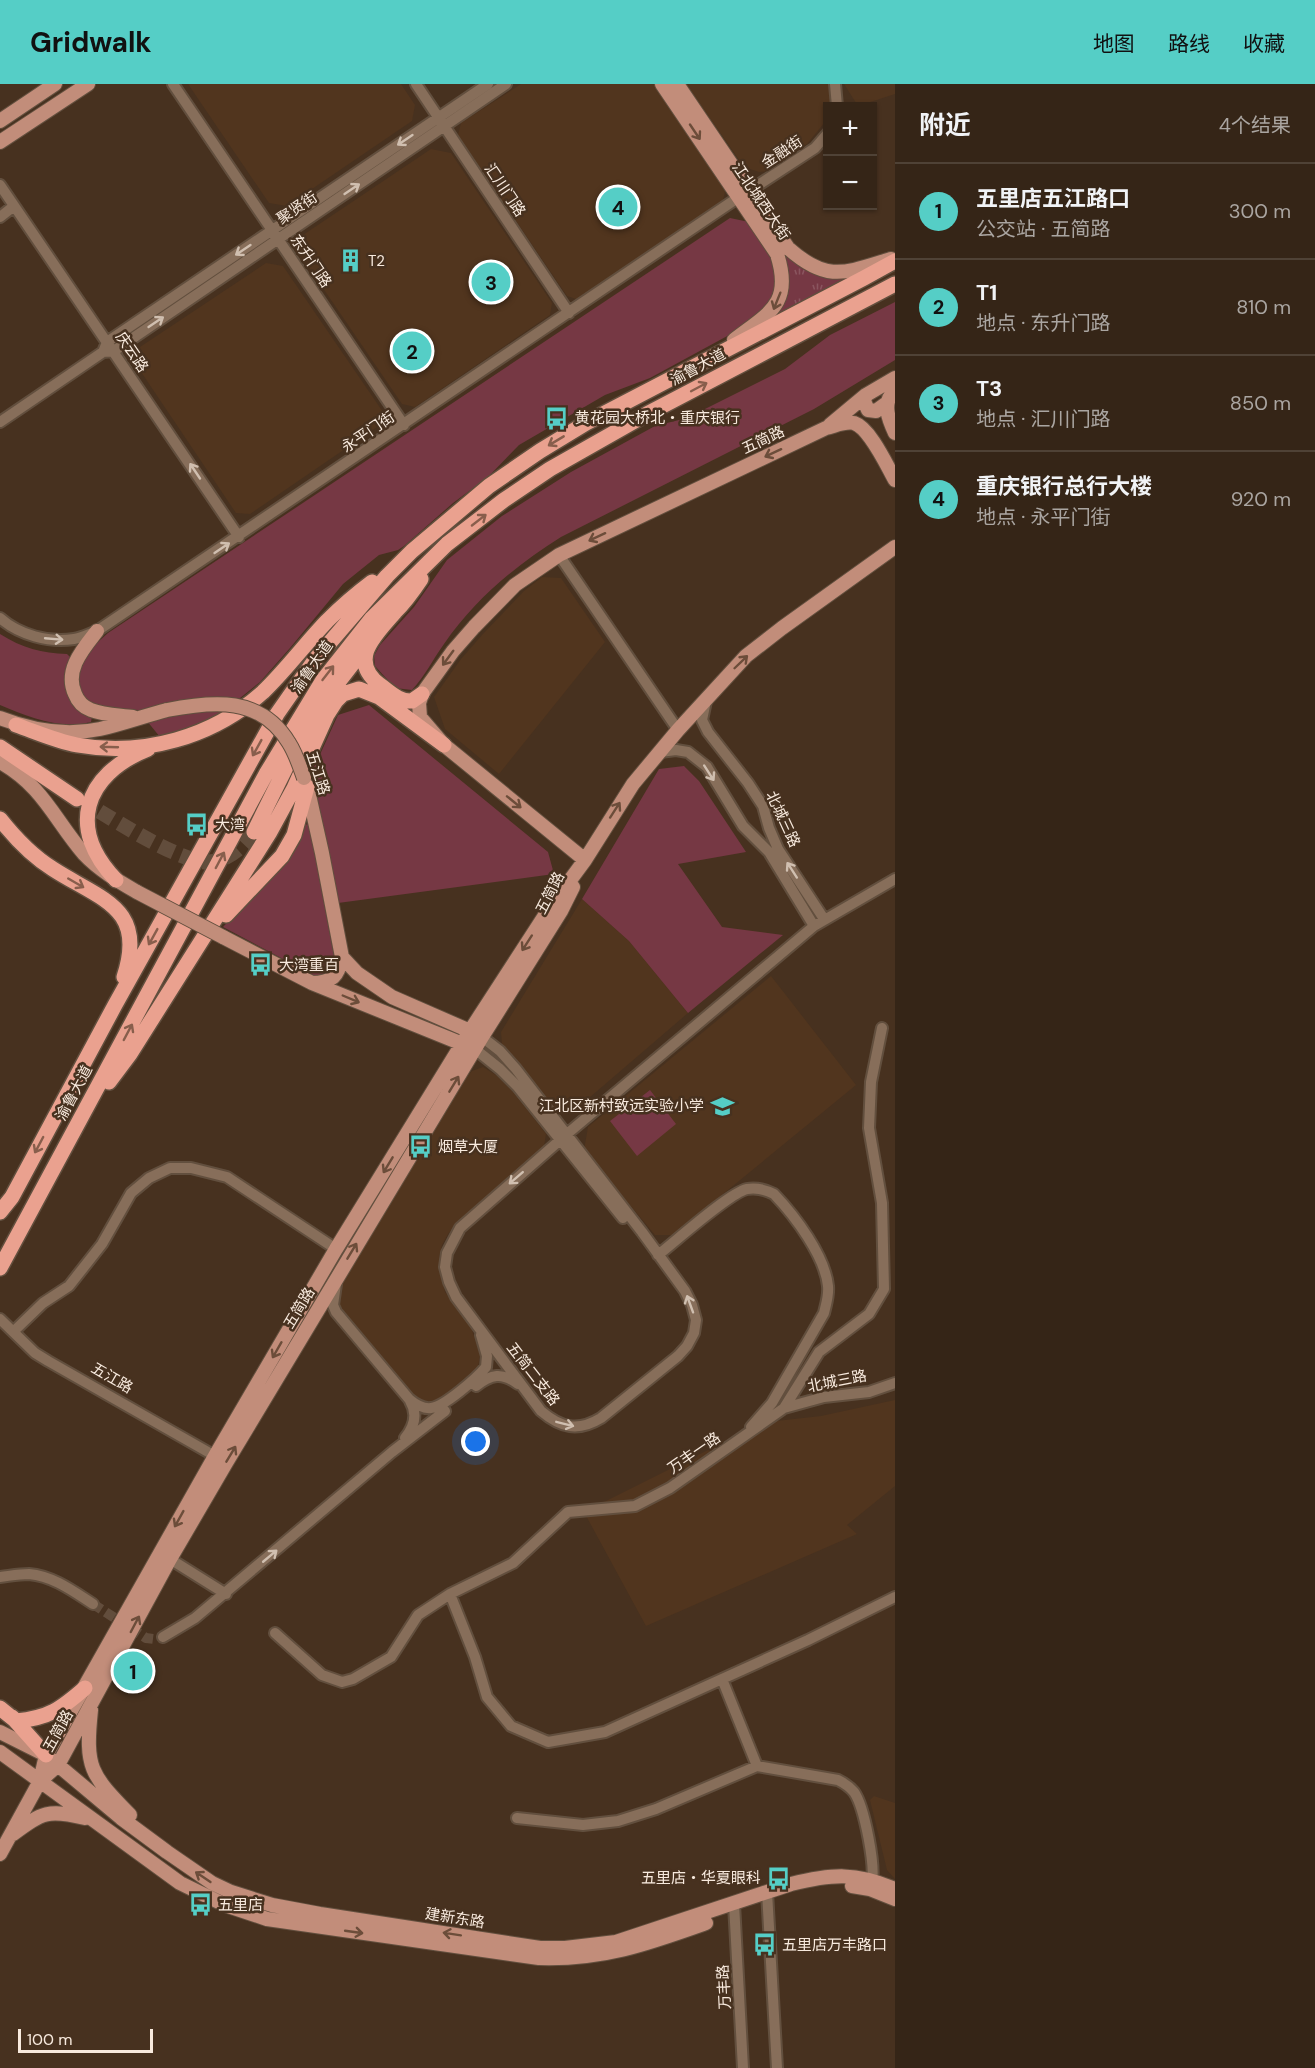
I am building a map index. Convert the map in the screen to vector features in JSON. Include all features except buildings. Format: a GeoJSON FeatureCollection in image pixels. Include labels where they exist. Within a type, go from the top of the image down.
{"type":"FeatureCollection","features":[{"type":"Feature","properties":{"kind":"highway","name":"渝鲁大道"},"geometry":{"type":"LineString","coordinates":[[0,1212],[12,1197],[262,740],[294,689],[338,631],[412,551],[489,486],[586,423],[713,357],[862,274],[895,259]]}},
{"type":"Feature","properties":{"kind":"highway","name":"渝鲁大道"},"geometry":{"type":"LineString","coordinates":[[0,1268],[266,774],[323,680],[372,618],[447,544],[504,500],[586,447],[895,284]]}},
{"type":"Feature","properties":{"kind":"highway"},"geometry":{"type":"LineString","coordinates":[[254,832],[303,733],[327,697],[371,640],[407,599],[447,544]]}},
{"type":"Feature","properties":{"kind":"highway"},"geometry":{"type":"LineString","coordinates":[[116,880],[99,859],[93,847],[88,821],[91,798],[96,786],[114,768],[137,754],[208,728],[250,702],[279,675],[339,609],[412,551]]}},
{"type":"Feature","properties":{"kind":"highway"},"geometry":{"type":"LineString","coordinates":[[371,640],[364,660],[366,668],[376,682],[399,699],[406,701],[417,699],[422,694]]}},
{"type":"Feature","properties":{"kind":"highway"},"geometry":{"type":"LineString","coordinates":[[80,1120],[130,1054],[270,832],[294,788],[327,715],[343,694],[359,689],[379,697],[444,745]]}},
{"type":"Feature","properties":{"kind":"highway"},"geometry":{"type":"LineString","coordinates":[[16,725],[78,745],[116,748],[159,745]]}},
{"type":"Feature","properties":{"kind":"highway"},"geometry":{"type":"LineString","coordinates":[[0,747],[77,799]]}},
{"type":"Feature","properties":{"kind":"highway"},"geometry":{"type":"LineString","coordinates":[[199,944],[282,856],[294,835],[306,782]]}},
{"type":"Feature","properties":{"kind":"highway"},"geometry":{"type":"LineString","coordinates":[[3,814],[23,846],[48,866],[110,902],[123,915],[130,933],[131,948],[115,1005]]}},
{"type":"Feature","properties":{"kind":"highway"},"geometry":{"type":"LineString","coordinates":[[0,1222],[12,1197]]}},
{"type":"Feature","properties":{"kind":"highway"},"geometry":{"type":"LineString","coordinates":[[0,1708],[16,1721],[46,1717],[61,1709],[85,1688]]}},
{"type":"Feature","properties":{"kind":"highway"},"geometry":{"type":"LineString","coordinates":[[0,1703],[52,1760]]}},
{"type":"Feature","properties":{"kind":"main road"},"geometry":{"type":"LineString","coordinates":[[0,121],[55,84]]}},
{"type":"Feature","properties":{"kind":"main road"},"geometry":{"type":"LineString","coordinates":[[0,142],[88,84]]}},
{"type":"Feature","properties":{"kind":"main road","name":"江北城西大街"},"geometry":{"type":"LineString","coordinates":[[662,84],[744,194],[788,248],[802,261],[828,272],[862,274]]}},
{"type":"Feature","properties":{"kind":"main road","name":"江北城西大街"},"geometry":{"type":"LineString","coordinates":[[677,84],[744,194],[777,254],[782,280],[780,296],[774,309],[713,357]]}},
{"type":"Feature","properties":{"kind":"main road","name":"五简路"},"geometry":{"type":"LineString","coordinates":[[826,428],[867,395],[895,378]]}},
{"type":"Feature","properties":{"kind":"main road"},"geometry":{"type":"LineString","coordinates":[[867,395],[864,402],[868,411],[876,411],[891,397]]}},
{"type":"Feature","properties":{"kind":"main road"},"geometry":{"type":"LineString","coordinates":[[891,397],[889,420],[895,433]]}},
{"type":"Feature","properties":{"kind":"main road","name":"五简路"},"geometry":{"type":"LineString","coordinates":[[422,694],[453,651],[493,607],[515,585],[559,555],[826,428],[844,423],[858,425],[869,436],[895,480]]}},
{"type":"Feature","properties":{"kind":"main road","name":"五简路"},"geometry":{"type":"LineString","coordinates":[[0,1854],[52,1760],[85,1688],[215,1456],[336,1250],[468,1046],[561,911],[585,860],[616,809],[678,730],[729,674],[763,642],[895,547]]}},
{"type":"Feature","properties":{"kind":"main road"},"geometry":{"type":"LineString","coordinates":[[97,631],[74,665],[72,679],[77,699],[83,706],[92,710],[138,717]]}},
{"type":"Feature","properties":{"kind":"main road"},"geometry":{"type":"LineString","coordinates":[[422,694],[419,703],[420,717],[444,745],[585,860]]}},
{"type":"Feature","properties":{"kind":"main road","name":"五江路"},"geometry":{"type":"LineString","coordinates":[[0,718],[16,725],[66,732],[100,729],[166,710],[213,703],[245,708],[275,726],[289,742],[306,782],[342,957]]}},
{"type":"Feature","properties":{"kind":"main road"},"geometry":{"type":"LineString","coordinates":[[0,762],[26,779],[39,792],[74,841]]}},
{"type":"Feature","properties":{"kind":"main road"},"geometry":{"type":"LineString","coordinates":[[0,772],[19,784],[99,868],[116,880],[312,983],[468,1046]]}},
{"type":"Feature","properties":{"kind":"main road"},"geometry":{"type":"LineString","coordinates":[[312,983],[327,982],[335,976],[340,968],[342,957]]}},
{"type":"Feature","properties":{"kind":"main road"},"geometry":{"type":"LineString","coordinates":[[342,957],[370,984],[392,997],[476,1034]]}},
{"type":"Feature","properties":{"kind":"main road","name":"五简路"},"geometry":{"type":"LineString","coordinates":[[52,1760],[92,1703],[170,1559],[337,1276],[468,1046]]}},
{"type":"Feature","properties":{"kind":"main road"},"geometry":{"type":"LineString","coordinates":[[92,1703],[89,1749],[97,1779],[167,1852]]}},
{"type":"Feature","properties":{"kind":"main road"},"geometry":{"type":"LineString","coordinates":[[0,1720],[16,1721]]}},
{"type":"Feature","properties":{"kind":"main road","name":"建新东路"},"geometry":{"type":"LineString","coordinates":[[0,1732],[52,1760],[121,1818],[212,1883],[231,1892],[272,1905],[540,1948],[565,1948],[616,1942],[735,1909]]}},
{"type":"Feature","properties":{"kind":"main road","name":"建新东路"},"geometry":{"type":"LineString","coordinates":[[0,1752],[158,1867],[204,1896],[245,1913],[286,1923],[564,1959],[619,1952],[768,1897],[817,1887],[872,1884],[895,1889]]}},
{"type":"Feature","properties":{"kind":"main road"},"geometry":{"type":"LineString","coordinates":[[9,1837],[32,1820],[52,1812],[62,1812],[93,1820],[93,1813],[97,1809],[121,1818]]}},
{"type":"Feature","properties":{"kind":"main road","name":"建新东路"},"geometry":{"type":"LineString","coordinates":[[872,1884],[895,1899]]}},
{"type":"Feature","properties":{"kind":"street","name":"东升门路"},"geometry":{"type":"LineString","coordinates":[[173,84],[404,425]]}},
{"type":"Feature","properties":{"kind":"street","name":"汇川门路"},"geometry":{"type":"LineString","coordinates":[[416,84],[569,313]]}},
{"type":"Feature","properties":{"kind":"street","name":"聚贤街"},"geometry":{"type":"LineString","coordinates":[[441,122],[488,84]]}},
{"type":"Feature","properties":{"kind":"street","name":"聚贤街"},"geometry":{"type":"LineString","coordinates":[[0,422],[441,122],[506,84]]}},
{"type":"Feature","properties":{"kind":"street"},"geometry":{"type":"LineString","coordinates":[[835,84],[837,102]]}},
{"type":"Feature","properties":{"kind":"street","name":"金融街"},"geometry":{"type":"LineString","coordinates":[[744,194],[815,148],[823,139]]}},
{"type":"Feature","properties":{"kind":"street","name":"庆云路"},"geometry":{"type":"LineString","coordinates":[[0,186],[108,348],[239,537]]}},
{"type":"Feature","properties":{"kind":"street","name":"永平门街"},"geometry":{"type":"LineString","coordinates":[[0,618],[29,634],[53,640],[75,639],[97,631],[744,194]]}},
{"type":"Feature","properties":{"kind":"street"},"geometry":{"type":"LineString","coordinates":[[0,217],[14,206]]}},
{"type":"Feature","properties":{"kind":"street"},"geometry":{"type":"LineString","coordinates":[[559,555],[678,730]]}},
{"type":"Feature","properties":{"kind":"street","name":"北城三路"},"geometry":{"type":"LineString","coordinates":[[706,701],[702,720],[708,732],[763,806],[778,849],[824,919]]}},
{"type":"Feature","properties":{"kind":"street","name":"北城三路"},"geometry":{"type":"LineString","coordinates":[[660,752],[676,750],[688,752],[707,767],[743,826],[769,852],[814,926]]}},
{"type":"Feature","properties":{"kind":"street"},"geometry":{"type":"LineString","coordinates":[[564,1137],[814,926],[895,879]]}},
{"type":"Feature","properties":{"kind":"street","name":"万丰一路"},"geometry":{"type":"LineString","coordinates":[[275,1633],[322,1676],[342,1682],[354,1679],[391,1657],[418,1615],[450,1594],[513,1563],[568,1512],[635,1506],[670,1488],[784,1408],[819,1352],[869,1314],[884,1289],[882,1203],[869,1128],[871,1082],[882,1028]]}},
{"type":"Feature","properties":{"kind":"street","name":"五简二支路"},"geometry":{"type":"LineString","coordinates":[[476,1034],[509,1061],[642,1243],[658,1255],[685,1291],[696,1320],[694,1333],[678,1356],[602,1418],[590,1425],[579,1427],[565,1426],[552,1421],[541,1411],[456,1297],[445,1267],[447,1252],[460,1228],[564,1137]]}},
{"type":"Feature","properties":{"kind":"street","name":"五简二支路"},"geometry":{"type":"LineString","coordinates":[[468,1046],[500,1069],[564,1137]]}},
{"type":"Feature","properties":{"kind":"street"},"geometry":{"type":"LineString","coordinates":[[14,1331],[43,1303],[69,1286],[102,1244],[131,1193],[149,1178],[170,1168],[191,1168],[227,1177],[336,1250]]}},
{"type":"Feature","properties":{"kind":"street"},"geometry":{"type":"LineString","coordinates":[[658,1255],[738,1192],[755,1188],[774,1194],[816,1251],[828,1284],[828,1298],[824,1313],[772,1403],[741,1439]]}},
{"type":"Feature","properties":{"kind":"street"},"geometry":{"type":"LineString","coordinates":[[337,1276],[333,1298],[336,1312],[415,1404],[428,1408],[440,1406],[481,1373],[487,1362],[478,1326]]}},
{"type":"Feature","properties":{"kind":"street"},"geometry":{"type":"LineString","coordinates":[[313,1316],[321,1311],[331,1316],[403,1402],[416,1412],[427,1415],[445,1411]]}},
{"type":"Feature","properties":{"kind":"street","name":"五江路"},"geometry":{"type":"LineString","coordinates":[[0,1319],[35,1353],[215,1456]]}},
{"type":"Feature","properties":{"kind":"street"},"geometry":{"type":"LineString","coordinates":[[164,1637],[195,1618],[392,1452],[486,1378],[498,1375],[511,1379],[526,1391]]}},
{"type":"Feature","properties":{"kind":"street","name":"北城三路"},"geometry":{"type":"LineString","coordinates":[[784,1408],[824,1397],[869,1392],[895,1383]]}},
{"type":"Feature","properties":{"kind":"street"},"geometry":{"type":"LineString","coordinates":[[392,1452],[411,1430],[416,1412],[409,1399]]}},
{"type":"Feature","properties":{"kind":"street"},"geometry":{"type":"LineString","coordinates":[[170,1559],[226,1593]]}},
{"type":"Feature","properties":{"kind":"street"},"geometry":{"type":"LineString","coordinates":[[0,1577],[28,1574],[46,1578],[62,1584],[93,1604]]}},
{"type":"Feature","properties":{"kind":"street"},"geometry":{"type":"LineString","coordinates":[[450,1594],[475,1657],[487,1697],[511,1726],[548,1742],[605,1732],[808,1640],[895,1597]]}},
{"type":"Feature","properties":{"kind":"street"},"geometry":{"type":"LineString","coordinates":[[723,1679],[757,1766]]}},
{"type":"Feature","properties":{"kind":"street"},"geometry":{"type":"LineString","coordinates":[[517,1818],[583,1825],[618,1821],[656,1809],[757,1766],[838,1780],[853,1790],[861,1807],[872,1856],[872,1884]]}},
{"type":"Feature","properties":{"kind":"street"},"geometry":{"type":"LineString","coordinates":[[768,1897],[777,2068]]}},
{"type":"Feature","properties":{"kind":"street","name":"万丰路"},"geometry":{"type":"LineString","coordinates":[[735,1909],[743,2068]]}},
{"type":"Feature","properties":{"kind":"shaded area"},"geometry":{"type":"Polygon","coordinates":[[[188,84],[401,84],[415,105],[412,121],[287,206],[269,203],[188,84]]]}},
{"type":"Feature","properties":{"kind":"shaded area"},"geometry":{"type":"Polygon","coordinates":[[[521,84],[655,84],[726,188],[722,204],[579,300],[567,296],[458,135],[461,123],[521,84]]]}},
{"type":"Feature","properties":{"kind":"shaded area"},"geometry":{"type":"Polygon","coordinates":[[[686,84],[829,84],[832,98],[831,102],[823,102],[823,124],[807,144],[767,171],[759,172],[744,167],[686,84]]]}},
{"type":"Feature","properties":{"kind":"shaded area"},"geometry":{"type":"Polygon","coordinates":[[[844,84],[895,84],[895,94],[870,102],[855,102],[844,84]]]}},
{"type":"Feature","properties":{"kind":"shaded area"},"geometry":{"type":"Polygon","coordinates":[[[431,149],[451,153],[552,303],[550,315],[415,407],[402,404],[299,253],[303,235],[431,149]]]}},
{"type":"Feature","properties":{"kind":"shaded area"},"geometry":{"type":"Polygon","coordinates":[[[266,263],[283,266],[383,412],[380,425],[250,514],[236,513],[135,363],[137,349],[266,263]]]}},
{"type":"Feature","properties":{"kind":"shaded area"},"geometry":{"type":"Polygon","coordinates":[[[542,577],[561,578],[605,642],[499,774],[445,729],[434,697],[461,659],[482,635],[524,591],[542,577]]]}},
{"type":"Feature","properties":{"kind":"shaded area"},"geometry":{"type":"Polygon","coordinates":[[[582,899],[629,941],[688,1013],[575,1110],[557,1110],[502,1044],[501,1032],[582,899]]]}},
{"type":"Feature","properties":{"kind":"shaded area","name":"江北区新村致远实验小学"},"geometry":{"type":"Polygon","coordinates":[[[771,976],[856,1085],[673,1235],[655,1235],[584,1150],[588,1127],[771,976]]]}},
{"type":"Feature","properties":{"kind":"shaded area"},"geometry":{"type":"Polygon","coordinates":[[[483,1067],[496,1075],[513,1092],[546,1134],[544,1146],[456,1224],[442,1245],[439,1270],[445,1292],[471,1327],[480,1355],[478,1367],[440,1399],[427,1402],[413,1396],[340,1309],[337,1302],[343,1282],[462,1082],[472,1071],[483,1067]]]}},
{"type":"Feature","properties":{"kind":"shaded area"},"geometry":{"type":"Polygon","coordinates":[[[895,1400],[895,1486],[847,1525],[857,1534],[646,1626],[584,1512],[746,1431],[776,1421],[821,1416],[895,1400]]]}},
{"type":"Feature","properties":{"kind":"shaded area"},"geometry":{"type":"Polygon","coordinates":[[[874,1796],[895,1803],[895,1879],[887,1870],[870,1800],[874,1796]]]}},
{"type":"Feature","properties":{"kind":"green space"},"geometry":{"type":"Polygon","coordinates":[[[730,218],[749,222],[772,259],[776,274],[776,287],[773,300],[764,312],[742,328],[650,378],[605,395],[519,445],[488,477],[453,503],[404,546],[379,555],[343,584],[260,682],[209,722],[160,737],[138,710],[108,709],[88,703],[79,694],[77,672],[87,652],[108,633],[730,218]]]}},
{"type":"Feature","properties":{"kind":"green space"},"geometry":{"type":"Polygon","coordinates":[[[785,255],[815,274],[830,278],[843,278],[844,281],[777,316],[785,255]]]}},
{"type":"Feature","properties":{"kind":"green space"},"geometry":{"type":"Polygon","coordinates":[[[895,302],[895,360],[814,409],[561,537],[544,548],[497,584],[469,612],[412,690],[395,688],[375,666],[374,656],[380,645],[414,607],[447,560],[502,516],[571,472],[655,426],[687,418],[785,369],[830,335],[895,302]]]}},
{"type":"Feature","properties":{"kind":"green space"},"geometry":{"type":"Polygon","coordinates":[[[0,634],[32,649],[67,654],[71,658],[68,677],[92,716],[91,722],[68,724],[45,721],[0,705],[0,634]]]}},
{"type":"Feature","properties":{"kind":"green space"},"geometry":{"type":"Polygon","coordinates":[[[369,705],[548,852],[554,874],[338,903],[312,772],[338,715],[369,705]]]}},
{"type":"Feature","properties":{"kind":"green space"},"geometry":{"type":"Polygon","coordinates":[[[684,766],[699,781],[746,852],[678,864],[722,927],[783,935],[688,1013],[629,941],[582,899],[659,769],[684,766]]]}},
{"type":"Feature","properties":{"kind":"green space"},"geometry":{"type":"Polygon","coordinates":[[[309,824],[334,956],[332,968],[322,975],[313,975],[223,927],[287,859],[304,825],[309,824]]]}},
{"type":"Feature","properties":{"kind":"green space"},"geometry":{"type":"Polygon","coordinates":[[[650,1090],[676,1124],[637,1156],[610,1121],[650,1090]]]}},
{"type":"Feature","properties":{"kind":"tunnel"},"geometry":{"type":"LineString","coordinates":[[80,800],[163,847],[197,861],[216,861],[229,856],[240,848],[254,832]]}},
{"type":"Feature","properties":{"kind":"tunnel"},"geometry":{"type":"LineString","coordinates":[[93,1604],[146,1638],[163,1637]]}},
{"type":"Feature","properties":{"kind":"place","name":"重庆银行总行大楼"},"geometry":{"type":"Point","coordinates":[618,207]}},
{"type":"Feature","properties":{"kind":"place","name":"T2"},"geometry":{"type":"Point","coordinates":[350,261]}},
{"type":"Feature","properties":{"kind":"place","name":"T3"},"geometry":{"type":"Point","coordinates":[491,282]}},
{"type":"Feature","properties":{"kind":"place","name":"T1"},"geometry":{"type":"Point","coordinates":[412,351]}},
{"type":"Feature","properties":{"kind":"place","name":"黄花园大桥北‧重庆银行"},"geometry":{"type":"Point","coordinates":[557,418]}},
{"type":"Feature","properties":{"kind":"place","name":"大湾"},"geometry":{"type":"Point","coordinates":[197,825]}},
{"type":"Feature","properties":{"kind":"place","name":"大湾重百"},"geometry":{"type":"Point","coordinates":[261,965]}},
{"type":"Feature","properties":{"kind":"place","name":"江北区新村致远实验小学"},"geometry":{"type":"Point","coordinates":[722,1106]}},
{"type":"Feature","properties":{"kind":"place","name":"烟草大厦"},"geometry":{"type":"Point","coordinates":[420,1147]}},
{"type":"Feature","properties":{"kind":"place","name":"五里店五江路口"},"geometry":{"type":"Point","coordinates":[133,1671]}},
{"type":"Feature","properties":{"kind":"place","name":"五里店‧华夏眼科"},"geometry":{"type":"Point","coordinates":[779,1878]}},
{"type":"Feature","properties":{"kind":"place","name":"五里店"},"geometry":{"type":"Point","coordinates":[200,1905]}},
{"type":"Feature","properties":{"kind":"place","name":"五里店万丰路口"},"geometry":{"type":"Point","coordinates":[764,1945]}}]}
